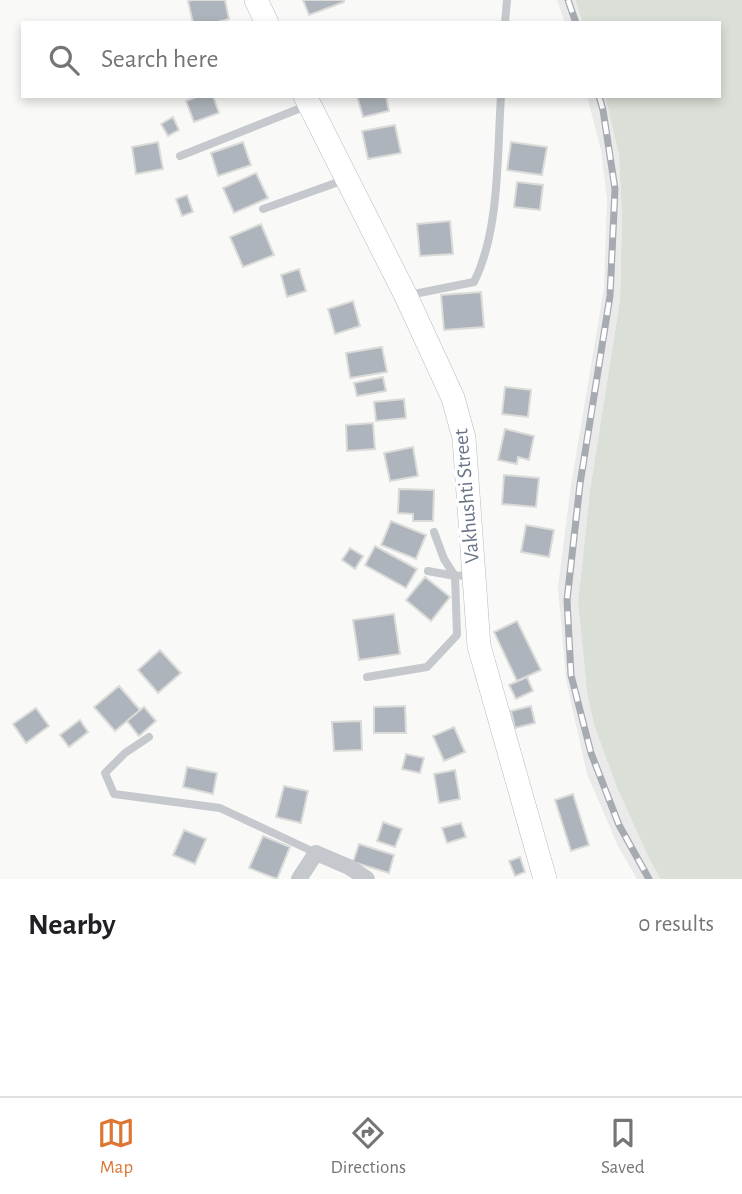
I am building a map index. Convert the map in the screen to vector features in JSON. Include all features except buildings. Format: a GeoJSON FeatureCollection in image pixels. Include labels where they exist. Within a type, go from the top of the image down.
{"type":"FeatureCollection","features":[{"type":"Feature","properties":{"kind":"street"},"geometry":{"type":"LineString","coordinates":[[256,0],[266,21]]}},
{"type":"Feature","properties":{"kind":"street","name":"Vakhushti Street"},"geometry":{"type":"LineString","coordinates":[[307,100],[406,296],[453,398],[464,438],[465,575],[478,646],[545,879]]}},
{"type":"Feature","properties":{"kind":"street"},"geometry":{"type":"LineString","coordinates":[[299,879],[316,853],[349,867],[367,879]]}},
{"type":"Feature","properties":{"kind":"lane"},"geometry":{"type":"LineString","coordinates":[[505,21],[507,0]]}},
{"type":"Feature","properties":{"kind":"lane"},"geometry":{"type":"LineString","coordinates":[[406,296],[474,282],[483,263],[494,206],[500,98]]}},
{"type":"Feature","properties":{"kind":"lane"},"geometry":{"type":"LineString","coordinates":[[180,156],[307,100]]}},
{"type":"Feature","properties":{"kind":"lane"},"geometry":{"type":"LineString","coordinates":[[263,209],[346,179]]}},
{"type":"Feature","properties":{"kind":"lane"},"geometry":{"type":"LineString","coordinates":[[434,532],[444,559],[465,575]]}},
{"type":"Feature","properties":{"kind":"lane"},"geometry":{"type":"LineString","coordinates":[[428,571],[465,575]]}},
{"type":"Feature","properties":{"kind":"lane"},"geometry":{"type":"LineString","coordinates":[[366,677],[427,667],[457,635],[465,575]]}},
{"type":"Feature","properties":{"kind":"lane"},"geometry":{"type":"LineString","coordinates":[[149,737],[105,773],[114,794],[220,808],[316,853]]}},
{"type":"Feature","properties":{"kind":"shaded area"},"geometry":{"type":"Polygon","coordinates":[[[557,0],[575,0],[582,21],[564,21],[557,0]]]}},
{"type":"Feature","properties":{"kind":"shaded area"},"geometry":{"type":"Polygon","coordinates":[[[575,0],[742,0],[742,879],[660,879],[616,785],[594,725],[587,692],[578,603],[590,490],[620,300],[622,218],[619,155],[605,98],[721,98],[721,21],[582,21],[575,0]]]}},
{"type":"Feature","properties":{"kind":"shaded area"},"geometry":{"type":"Polygon","coordinates":[[[588,98],[605,98],[619,155],[622,218],[620,300],[590,490],[578,603],[587,692],[594,725],[616,785],[660,879],[637,879],[618,846],[587,774],[566,680],[558,587],[571,485],[604,288],[607,200],[601,150],[588,98]]]}},
{"type":"Feature","properties":{"kind":"railway"},"geometry":{"type":"LineString","coordinates":[[568,0],[575,21]]}},
{"type":"Feature","properties":{"kind":"railway"},"geometry":{"type":"LineString","coordinates":[[600,98],[615,189],[610,296],[580,484],[567,600],[571,675],[591,753],[619,825],[649,879]]}}]}
